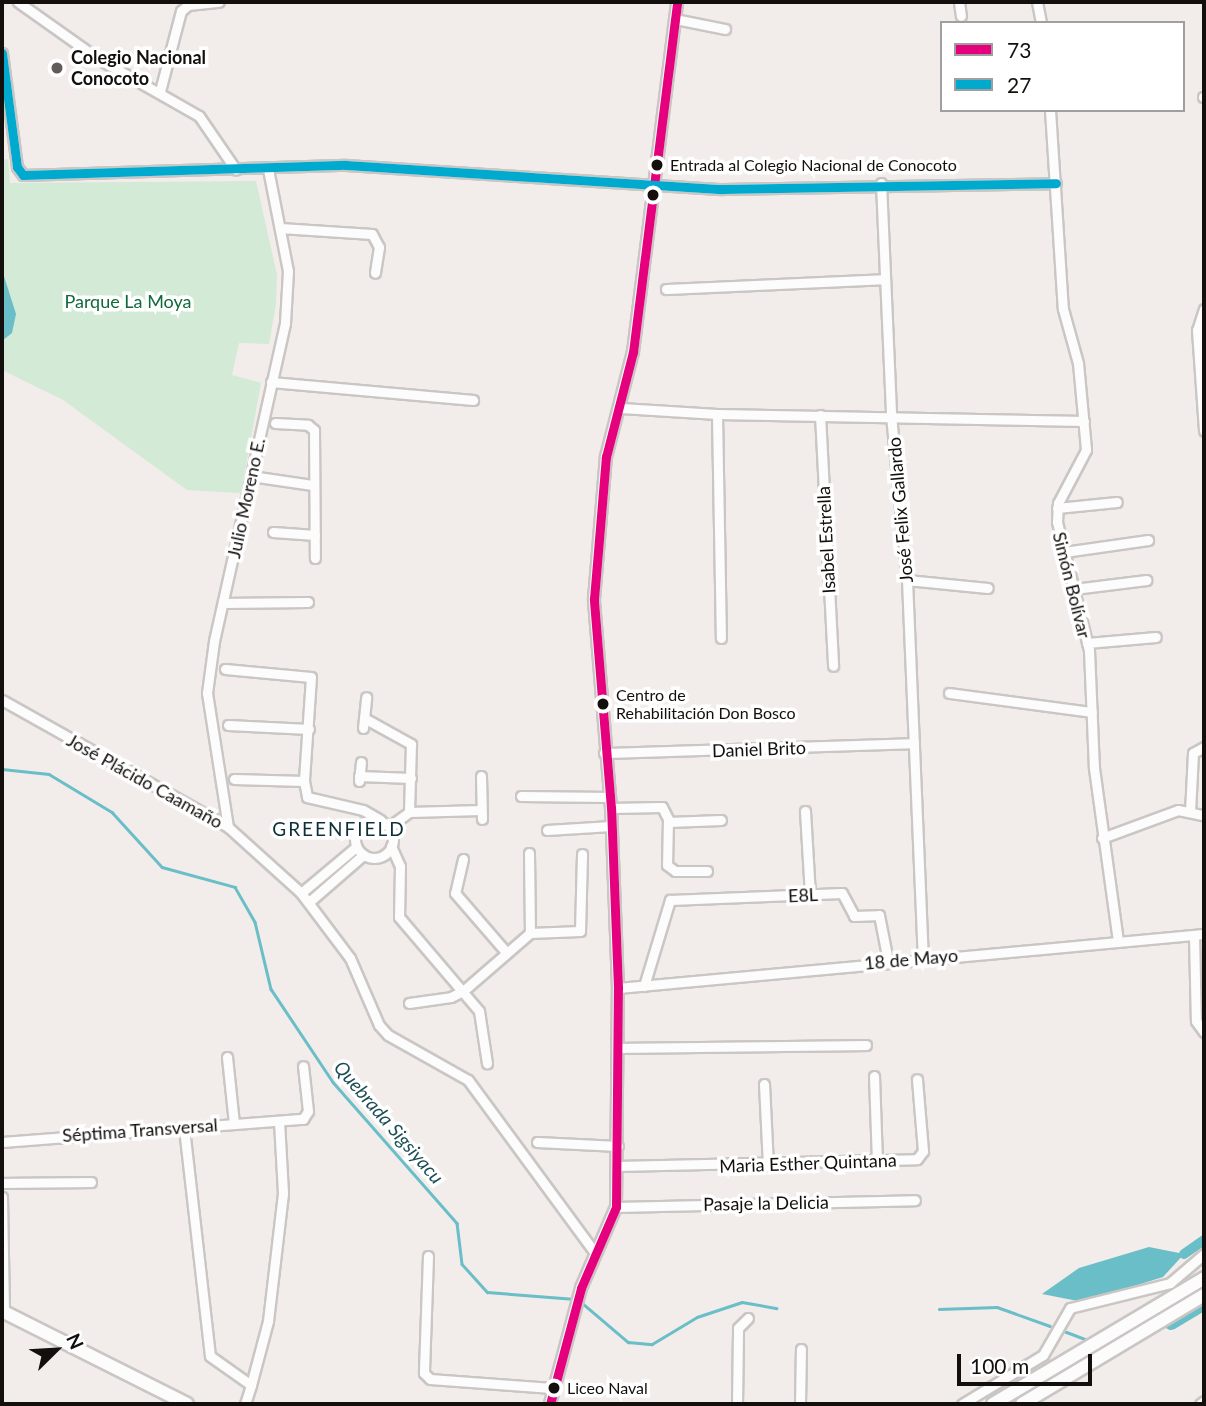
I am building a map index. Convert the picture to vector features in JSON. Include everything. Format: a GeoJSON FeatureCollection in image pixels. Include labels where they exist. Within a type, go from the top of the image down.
{"type":"FeatureCollection","features":[{"type":"Feature","properties":{"kind":"main road"},"geometry":{"type":"LineString","coordinates":[[993,1404],[1204,1278]]}},
{"type":"Feature","properties":{"kind":"main road"},"geometry":{"type":"LineString","coordinates":[[1022,1404],[1204,1295]]}},
{"type":"Feature","properties":{"kind":"main road"},"geometry":{"type":"LineString","coordinates":[[3,1311],[187,1404]]}},
{"type":"Feature","properties":{"kind":"street"},"geometry":{"type":"LineString","coordinates":[[18,2],[97,58],[160,91],[200,117],[236,170]]}},
{"type":"Feature","properties":{"kind":"street"},"geometry":{"type":"LineString","coordinates":[[160,91],[181,11],[188,5],[219,2]]}},
{"type":"Feature","properties":{"kind":"street"},"geometry":{"type":"LineString","coordinates":[[550,1404],[552,1388],[581,1287],[615,1207],[618,1146],[618,988],[610,803],[594,599],[606,457],[621,408],[633,352],[677,2]]}},
{"type":"Feature","properties":{"kind":"street"},"geometry":{"type":"LineString","coordinates":[[960,2],[961,16]]}},
{"type":"Feature","properties":{"kind":"street"},"geometry":{"type":"LineString","coordinates":[[1037,2],[1041,21]]}},
{"type":"Feature","properties":{"kind":"street"},"geometry":{"type":"LineString","coordinates":[[675,19],[725,29]]}},
{"type":"Feature","properties":{"kind":"street"},"geometry":{"type":"LineString","coordinates":[[2,53],[17,167],[23,175],[419,166],[722,189],[881,183],[1056,183]]}},
{"type":"Feature","properties":{"kind":"street","name":"Simón Bolívar"},"geometry":{"type":"LineString","coordinates":[[1050,112],[1063,309],[1078,363],[1086,450],[1058,508],[1064,552],[1087,643],[1102,838],[1118,941]]}},
{"type":"Feature","properties":{"kind":"street","name":"Julio Moreno E."},"geometry":{"type":"LineString","coordinates":[[228,827],[207,693],[223,603],[285,323],[288,271],[268,169]]}},
{"type":"Feature","properties":{"kind":"street","name":"José Felix Gallardo"},"geometry":{"type":"LineString","coordinates":[[881,183],[891,415],[907,580],[923,959]]}},
{"type":"Feature","properties":{"kind":"street"},"geometry":{"type":"LineString","coordinates":[[279,229],[372,234],[379,247],[375,273]]}},
{"type":"Feature","properties":{"kind":"street"},"geometry":{"type":"LineString","coordinates":[[666,289],[884,279]]}},
{"type":"Feature","properties":{"kind":"street"},"geometry":{"type":"LineString","coordinates":[[1204,309],[1197,330],[1204,431]]}},
{"type":"Feature","properties":{"kind":"street"},"geometry":{"type":"LineString","coordinates":[[271,382],[473,400]]}},
{"type":"Feature","properties":{"kind":"street"},"geometry":{"type":"LineString","coordinates":[[621,408],[717,414],[891,415],[1084,421]]}},
{"type":"Feature","properties":{"kind":"street"},"geometry":{"type":"LineString","coordinates":[[717,414],[721,638]]}},
{"type":"Feature","properties":{"kind":"street","name":"Isabel Estrella"},"geometry":{"type":"LineString","coordinates":[[820,415],[833,666]]}},
{"type":"Feature","properties":{"kind":"street"},"geometry":{"type":"LineString","coordinates":[[275,423],[308,425],[314,430],[312,485],[316,558]]}},
{"type":"Feature","properties":{"kind":"street"},"geometry":{"type":"LineString","coordinates":[[251,476],[312,485]]}},
{"type":"Feature","properties":{"kind":"street"},"geometry":{"type":"LineString","coordinates":[[1058,508],[1117,502]]}},
{"type":"Feature","properties":{"kind":"street"},"geometry":{"type":"LineString","coordinates":[[273,532],[315,536]]}},
{"type":"Feature","properties":{"kind":"street"},"geometry":{"type":"LineString","coordinates":[[1064,552],[1148,540]]}},
{"type":"Feature","properties":{"kind":"street"},"geometry":{"type":"LineString","coordinates":[[907,580],[988,589]]}},
{"type":"Feature","properties":{"kind":"street"},"geometry":{"type":"LineString","coordinates":[[1073,589],[1146,580]]}},
{"type":"Feature","properties":{"kind":"street"},"geometry":{"type":"LineString","coordinates":[[223,603],[308,602]]}},
{"type":"Feature","properties":{"kind":"street"},"geometry":{"type":"LineString","coordinates":[[1087,643],[1156,636]]}},
{"type":"Feature","properties":{"kind":"street"},"geometry":{"type":"LineString","coordinates":[[225,669],[307,673],[312,684],[304,790],[313,801],[363,810],[390,826]]}},
{"type":"Feature","properties":{"kind":"street"},"geometry":{"type":"LineString","coordinates":[[948,693],[1092,712]]}},
{"type":"Feature","properties":{"kind":"street"},"geometry":{"type":"LineString","coordinates":[[366,697],[364,723],[411,744],[409,812]]}},
{"type":"Feature","properties":{"kind":"street","name":"José Plácido Caamaño"},"geometry":{"type":"LineString","coordinates":[[2,701],[228,827],[301,893],[349,958],[379,1025],[388,1035],[468,1080],[595,1253]]}},
{"type":"Feature","properties":{"kind":"street"},"geometry":{"type":"LineString","coordinates":[[228,725],[309,729]]}},
{"type":"Feature","properties":{"kind":"street","name":"Daniel Brito"},"geometry":{"type":"LineString","coordinates":[[604,753],[914,743]]}},
{"type":"Feature","properties":{"kind":"street"},"geometry":{"type":"LineString","coordinates":[[1190,812],[1193,753],[1204,747]]}},
{"type":"Feature","properties":{"kind":"street"},"geometry":{"type":"LineString","coordinates":[[361,762],[359,778],[411,778]]}},
{"type":"Feature","properties":{"kind":"street"},"geometry":{"type":"LineString","coordinates":[[390,826],[409,812],[481,815],[481,776]]}},
{"type":"Feature","properties":{"kind":"street"},"geometry":{"type":"LineString","coordinates":[[234,779],[304,781]]}},
{"type":"Feature","properties":{"kind":"street"},"geometry":{"type":"LineString","coordinates":[[521,796],[658,806],[667,813],[667,865],[675,871],[707,871]]}},
{"type":"Feature","properties":{"kind":"street"},"geometry":{"type":"LineString","coordinates":[[363,810],[366,823]]}},
{"type":"Feature","properties":{"kind":"street"},"geometry":{"type":"LineString","coordinates":[[1102,838],[1178,810],[1202,815]]}},
{"type":"Feature","properties":{"kind":"street"},"geometry":{"type":"LineString","coordinates":[[805,811],[810,896]]}},
{"type":"Feature","properties":{"kind":"street"},"geometry":{"type":"LineString","coordinates":[[380,820],[366,823],[355,836],[356,847],[363,855],[378,857],[391,846]]}},
{"type":"Feature","properties":{"kind":"street"},"geometry":{"type":"LineString","coordinates":[[668,822],[721,820]]}},
{"type":"Feature","properties":{"kind":"street"},"geometry":{"type":"LineString","coordinates":[[547,830],[611,825]]}},
{"type":"Feature","properties":{"kind":"street"},"geometry":{"type":"LineString","coordinates":[[390,826],[391,846],[400,866],[398,909],[403,924],[479,1011],[487,1063]]}},
{"type":"Feature","properties":{"kind":"street"},"geometry":{"type":"LineString","coordinates":[[301,893],[356,847]]}},
{"type":"Feature","properties":{"kind":"street"},"geometry":{"type":"LineString","coordinates":[[529,853],[530,933]]}},
{"type":"Feature","properties":{"kind":"street"},"geometry":{"type":"LineString","coordinates":[[409,1003],[451,997],[463,991],[530,933],[580,931],[582,854]]}},
{"type":"Feature","properties":{"kind":"street"},"geometry":{"type":"LineString","coordinates":[[309,902],[363,855]]}},
{"type":"Feature","properties":{"kind":"street"},"geometry":{"type":"LineString","coordinates":[[463,859],[455,893],[506,952]]}},
{"type":"Feature","properties":{"kind":"street","name":"E8L"},"geometry":{"type":"LineString","coordinates":[[644,986],[665,904],[842,893],[854,916],[879,915],[888,961]]}},
{"type":"Feature","properties":{"kind":"street"},"geometry":{"type":"LineString","coordinates":[[1199,935],[1196,1021],[1204,1032]]}},
{"type":"Feature","properties":{"kind":"street","name":"18 de Mayo"},"geometry":{"type":"LineString","coordinates":[[618,988],[888,961],[1199,935]]}},
{"type":"Feature","properties":{"kind":"street"},"geometry":{"type":"LineString","coordinates":[[619,1048],[866,1045]]}},
{"type":"Feature","properties":{"kind":"street"},"geometry":{"type":"LineString","coordinates":[[227,1057],[234,1124]]}},
{"type":"Feature","properties":{"kind":"street"},"geometry":{"type":"LineString","coordinates":[[245,1404],[268,1321],[284,1193],[279,1121],[306,1116],[303,1066]]}},
{"type":"Feature","properties":{"kind":"street"},"geometry":{"type":"LineString","coordinates":[[874,1076],[877,1161]]}},
{"type":"Feature","properties":{"kind":"street","name":"Maria Esther Quintana"},"geometry":{"type":"LineString","coordinates":[[617,1166],[768,1166],[877,1161],[921,1156],[917,1079]]}},
{"type":"Feature","properties":{"kind":"street"},"geometry":{"type":"LineString","coordinates":[[764,1084],[768,1166]]}},
{"type":"Feature","properties":{"kind":"street","name":"Séptima Transversal"},"geometry":{"type":"LineString","coordinates":[[2,1142],[279,1121]]}},
{"type":"Feature","properties":{"kind":"street"},"geometry":{"type":"LineString","coordinates":[[184,1128],[210,1356],[251,1385]]}},
{"type":"Feature","properties":{"kind":"street"},"geometry":{"type":"LineString","coordinates":[[537,1142],[618,1146]]}},
{"type":"Feature","properties":{"kind":"street"},"geometry":{"type":"LineString","coordinates":[[2,1183],[91,1182]]}},
{"type":"Feature","properties":{"kind":"street"},"geometry":{"type":"LineString","coordinates":[[2,1196],[3,1311]]}},
{"type":"Feature","properties":{"kind":"street","name":"Pasaje la Delicia"},"geometry":{"type":"LineString","coordinates":[[615,1207],[915,1200]]}},
{"type":"Feature","properties":{"kind":"street"},"geometry":{"type":"LineString","coordinates":[[962,1404],[1043,1355],[1069,1308],[1170,1283],[1204,1254]]}},
{"type":"Feature","properties":{"kind":"street"},"geometry":{"type":"LineString","coordinates":[[428,1256],[424,1373],[430,1379],[552,1388]]}},
{"type":"Feature","properties":{"kind":"street"},"geometry":{"type":"LineString","coordinates":[[737,1404],[738,1328],[748,1318]]}},
{"type":"Feature","properties":{"kind":"street"},"geometry":{"type":"LineString","coordinates":[[800,1404],[801,1349]]}},
{"type":"Feature","properties":{"kind":"street"},"geometry":{"type":"LineString","coordinates":[[1200,1404],[1204,1401]]}},
{"type":"Feature","properties":{"kind":"green space","name":"Parque La Moya"},"geometry":{"type":"Polygon","coordinates":[[[8,159],[10,183],[256,181],[277,275],[276,304],[269,344],[239,343],[232,375],[261,383],[241,493],[187,490],[63,400],[2,370],[2,160],[8,159]]]}},
{"type":"Feature","properties":{"kind":"water"},"geometry":{"type":"Polygon","coordinates":[[[2,270],[16,314],[12,333],[3,340],[2,270]]]}},
{"type":"Feature","properties":{"kind":"water"},"geometry":{"type":"Polygon","coordinates":[[[1149,1247],[1184,1254],[1163,1277],[1083,1302],[1042,1294],[1079,1268],[1149,1247]]]}},
{"type":"Feature","properties":{"kind":"waterway","name":"Quebrada Sigsiyacu"},"geometry":{"type":"LineString","coordinates":[[2,769],[49,774],[112,812],[162,867],[235,887],[255,922],[271,989],[333,1082],[457,1223],[462,1264],[487,1292],[575,1299]]}},
{"type":"Feature","properties":{"kind":"waterway"},"geometry":{"type":"LineString","coordinates":[[1184,1254],[1204,1240]]}},
{"type":"Feature","properties":{"kind":"waterway","name":"Quebrada Sigsiyacu"},"geometry":{"type":"LineString","coordinates":[[581,1302],[628,1342],[652,1344],[697,1317],[742,1302],[776,1308]]}},
{"type":"Feature","properties":{"kind":"waterway"},"geometry":{"type":"LineString","coordinates":[[1171,1322],[1204,1302]]}},
{"type":"Feature","properties":{"kind":"waterway","name":"Quebrada Sigsiyacu"},"geometry":{"type":"LineString","coordinates":[[939,1309],[997,1307],[1050,1326]]}},
{"type":"Feature","properties":{"kind":"waterway","name":"Quebrada Sigsiyacu"},"geometry":{"type":"LineString","coordinates":[[1064,1331],[1090,1341]]}},
{"type":"Feature","properties":{"kind":"transit line","name":"73"},"geometry":{"type":"LineString","coordinates":[[550,1404],[581,1288],[616,1207],[618,988],[611,808],[594,599],[606,457],[633,352],[677,2]]}},
{"type":"Feature","properties":{"kind":"transit line","name":"27"},"geometry":{"type":"LineString","coordinates":[[2,53],[17,167],[23,175],[346,165],[722,189],[1056,183]]}},
{"type":"Feature","properties":{"kind":"place","name":"Colegio Nacional Conocoto"},"geometry":{"type":"Point","coordinates":[57,68]}},
{"type":"Feature","properties":{"kind":"place","name":"Entrada al Colegio Nacional de Conocoto"},"geometry":{"type":"Point","coordinates":[657,165]}},
{"type":"Feature","properties":{"kind":"place","name":"Centro de Rehabilitación Don Bosco"},"geometry":{"type":"Point","coordinates":[603,704]}},
{"type":"Feature","properties":{"kind":"place","name":"Liceo Naval"},"geometry":{"type":"Point","coordinates":[554,1388]}},
{"type":"Feature","properties":{"kind":"district","name":"GREENFIELD"},"geometry":{"type":"Point","coordinates":[339,829]}}]}
